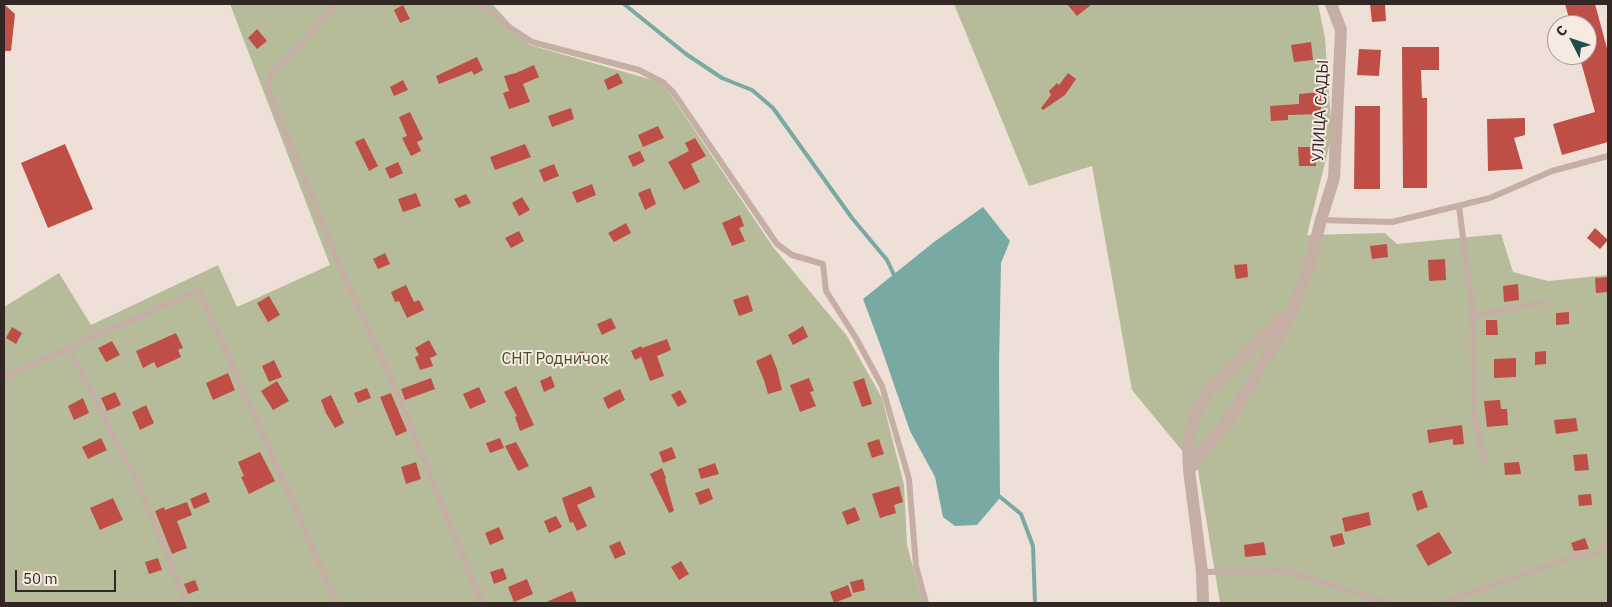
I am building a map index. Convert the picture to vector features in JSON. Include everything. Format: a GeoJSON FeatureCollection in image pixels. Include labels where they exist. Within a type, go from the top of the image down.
{"type":"FeatureCollection","features":[{"type":"Feature","properties":{"kind":"street","name":"УЛИЦА САДЫ"},"geometry":{"type":"LineString","coordinates":[[1189,470],[1231,416],[1273,347],[1308,274],[1321,220],[1334,178],[1341,30],[1331,4]]}},
{"type":"Feature","properties":{"kind":"street"},"geometry":{"type":"LineString","coordinates":[[1203,603],[1202,572],[1189,470],[1188,445],[1196,412],[1208,391],[1292,310]]}},
{"type":"Feature","properties":{"kind":"lane"},"geometry":{"type":"LineString","coordinates":[[336,4],[294,52],[272,73],[268,82],[269,92],[339,264],[394,386],[482,603]]}},
{"type":"Feature","properties":{"kind":"lane"},"geometry":{"type":"LineString","coordinates":[[481,4],[500,21],[532,42],[639,70],[664,83],[673,92],[778,244],[792,255],[823,264],[826,291],[856,338],[882,386],[909,479],[916,566],[926,603]]}},
{"type":"Feature","properties":{"kind":"lane"},"geometry":{"type":"LineString","coordinates":[[1321,220],[1392,222],[1490,198],[1552,171],[1608,156]]}},
{"type":"Feature","properties":{"kind":"lane"},"geometry":{"type":"LineString","coordinates":[[1459,206],[1473,316],[1474,413],[1485,462]]}},
{"type":"Feature","properties":{"kind":"lane"},"geometry":{"type":"LineString","coordinates":[[4,377],[199,290],[337,603]]}},
{"type":"Feature","properties":{"kind":"lane"},"geometry":{"type":"LineString","coordinates":[[1473,316],[1544,302]]}},
{"type":"Feature","properties":{"kind":"lane"},"geometry":{"type":"LineString","coordinates":[[68,347],[138,483],[186,603]]}},
{"type":"Feature","properties":{"kind":"lane"},"geometry":{"type":"LineString","coordinates":[[1442,603],[1576,556],[1598,553],[1608,541]]}},
{"type":"Feature","properties":{"kind":"lane"},"geometry":{"type":"LineString","coordinates":[[1202,572],[1286,571],[1389,603]]}},
{"type":"Feature","properties":{"kind":"green space","name":"СНТ Родничок"},"geometry":{"type":"Polygon","coordinates":[[[230,4],[492,4],[530,45],[663,83],[773,247],[847,336],[882,398],[904,485],[907,545],[923,603],[4,603],[4,307],[59,273],[91,325],[218,265],[237,307],[330,265],[230,4]]]}},
{"type":"Feature","properties":{"kind":"green space"},"geometry":{"type":"Polygon","coordinates":[[[954,4],[1318,4],[1325,38],[1332,135],[1307,235],[1385,233],[1397,244],[1501,234],[1513,272],[1548,281],[1608,275],[1608,603],[1220,603],[1198,470],[1132,390],[1092,166],[1029,186],[954,4]]]}},
{"type":"Feature","properties":{"kind":"water"},"geometry":{"type":"Polygon","coordinates":[[[983,207],[1010,241],[1001,263],[999,365],[1000,498],[977,525],[955,526],[943,517],[935,477],[910,431],[863,299],[934,242],[983,207]]]}},
{"type":"Feature","properties":{"kind":"building"},"geometry":{"type":"Polygon","coordinates":[[[4,4],[15,14],[11,51],[4,51],[4,4]]]}},
{"type":"Feature","properties":{"kind":"building"},"geometry":{"type":"Polygon","coordinates":[[[1067,4],[1092,4],[1077,16],[1067,4]]]}},
{"type":"Feature","properties":{"kind":"building"},"geometry":{"type":"Polygon","coordinates":[[[1370,4],[1385,4],[1386,21],[1372,22],[1370,4]]]}},
{"type":"Feature","properties":{"kind":"building"},"geometry":{"type":"Polygon","coordinates":[[[1565,4],[1595,4],[1608,52],[1608,142],[1562,155],[1553,124],[1595,112],[1582,65],[1597,65],[1597,15],[1568,15],[1565,4]]]}},
{"type":"Feature","properties":{"kind":"building"},"geometry":{"type":"Polygon","coordinates":[[[403,5],[410,19],[400,23],[394,10],[403,5]]]}},
{"type":"Feature","properties":{"kind":"building"},"geometry":{"type":"Polygon","coordinates":[[[257,29],[267,41],[257,49],[248,38],[257,29]]]}},
{"type":"Feature","properties":{"kind":"building"},"geometry":{"type":"Polygon","coordinates":[[[1311,42],[1313,60],[1294,62],[1291,45],[1311,42]]]}},
{"type":"Feature","properties":{"kind":"building"},"geometry":{"type":"Polygon","coordinates":[[[1402,47],[1439,47],[1439,70],[1421,70],[1422,98],[1427,98],[1427,188],[1403,188],[1402,47]]]}},
{"type":"Feature","properties":{"kind":"building"},"geometry":{"type":"Polygon","coordinates":[[[1359,49],[1381,50],[1379,76],[1357,75],[1359,49]]]}},
{"type":"Feature","properties":{"kind":"building"},"geometry":{"type":"Polygon","coordinates":[[[477,57],[483,70],[474,75],[472,71],[439,84],[436,76],[477,57]]]}},
{"type":"Feature","properties":{"kind":"building"},"geometry":{"type":"Polygon","coordinates":[[[534,65],[539,77],[523,84],[530,102],[509,109],[503,93],[509,91],[504,76],[534,65]]]}},
{"type":"Feature","properties":{"kind":"building"},"geometry":{"type":"Polygon","coordinates":[[[618,73],[623,83],[608,90],[604,80],[618,73]]]}},
{"type":"Feature","properties":{"kind":"building"},"geometry":{"type":"Polygon","coordinates":[[[1068,73],[1076,79],[1065,95],[1043,110],[1041,108],[1051,95],[1049,91],[1057,83],[1059,85],[1068,73]]]}},
{"type":"Feature","properties":{"kind":"building"},"geometry":{"type":"Polygon","coordinates":[[[403,80],[408,90],[394,96],[390,87],[403,80]]]}},
{"type":"Feature","properties":{"kind":"building"},"geometry":{"type":"Polygon","coordinates":[[[1321,92],[1321,114],[1288,115],[1288,120],[1271,121],[1270,106],[1299,104],[1299,94],[1321,92]]]}},
{"type":"Feature","properties":{"kind":"building"},"geometry":{"type":"Polygon","coordinates":[[[1355,106],[1380,106],[1380,189],[1354,189],[1355,106]]]}},
{"type":"Feature","properties":{"kind":"building"},"geometry":{"type":"Polygon","coordinates":[[[571,108],[574,119],[552,127],[548,116],[571,108]]]}},
{"type":"Feature","properties":{"kind":"building"},"geometry":{"type":"Polygon","coordinates":[[[410,112],[423,139],[417,142],[421,151],[411,156],[402,138],[407,136],[399,117],[410,112]]]}},
{"type":"Feature","properties":{"kind":"building"},"geometry":{"type":"Polygon","coordinates":[[[1525,118],[1525,135],[1514,138],[1523,169],[1488,171],[1487,119],[1525,118]]]}},
{"type":"Feature","properties":{"kind":"building"},"geometry":{"type":"Polygon","coordinates":[[[658,126],[664,138],[643,147],[638,135],[658,126]]]}},
{"type":"Feature","properties":{"kind":"building"},"geometry":{"type":"Polygon","coordinates":[[[364,138],[378,166],[369,171],[355,142],[364,138]]]}},
{"type":"Feature","properties":{"kind":"building"},"geometry":{"type":"Polygon","coordinates":[[[695,138],[706,156],[691,164],[700,182],[684,190],[668,162],[689,151],[685,143],[695,138]]]}},
{"type":"Feature","properties":{"kind":"building"},"geometry":{"type":"Polygon","coordinates":[[[65,144],[93,209],[48,228],[21,163],[65,144]]]}},
{"type":"Feature","properties":{"kind":"building"},"geometry":{"type":"Polygon","coordinates":[[[525,144],[531,157],[495,170],[490,157],[525,144]]]}},
{"type":"Feature","properties":{"kind":"building"},"geometry":{"type":"Polygon","coordinates":[[[1298,147],[1315,147],[1316,166],[1299,166],[1298,147]]]}},
{"type":"Feature","properties":{"kind":"building"},"geometry":{"type":"Polygon","coordinates":[[[640,151],[645,161],[633,167],[628,156],[640,151]]]}},
{"type":"Feature","properties":{"kind":"building"},"geometry":{"type":"Polygon","coordinates":[[[398,162],[403,173],[390,179],[385,168],[398,162]]]}},
{"type":"Feature","properties":{"kind":"building"},"geometry":{"type":"Polygon","coordinates":[[[554,164],[559,176],[544,182],[539,170],[554,164]]]}},
{"type":"Feature","properties":{"kind":"building"},"geometry":{"type":"Polygon","coordinates":[[[592,184],[596,195],[577,203],[572,192],[592,184]]]}},
{"type":"Feature","properties":{"kind":"building"},"geometry":{"type":"Polygon","coordinates":[[[650,188],[656,204],[645,210],[638,193],[650,188]]]}},
{"type":"Feature","properties":{"kind":"building"},"geometry":{"type":"Polygon","coordinates":[[[416,193],[421,206],[403,212],[398,199],[416,193]]]}},
{"type":"Feature","properties":{"kind":"building"},"geometry":{"type":"Polygon","coordinates":[[[466,194],[471,203],[459,208],[454,199],[466,194]]]}},
{"type":"Feature","properties":{"kind":"building"},"geometry":{"type":"Polygon","coordinates":[[[522,197],[530,210],[519,216],[512,203],[522,197]]]}},
{"type":"Feature","properties":{"kind":"building"},"geometry":{"type":"Polygon","coordinates":[[[740,215],[744,226],[739,228],[745,241],[732,246],[722,223],[740,215]]]}},
{"type":"Feature","properties":{"kind":"building"},"geometry":{"type":"Polygon","coordinates":[[[626,223],[631,233],[614,242],[608,233],[626,223]]]}},
{"type":"Feature","properties":{"kind":"building"},"geometry":{"type":"Polygon","coordinates":[[[1595,228],[1608,240],[1600,249],[1587,238],[1595,228]]]}},
{"type":"Feature","properties":{"kind":"building"},"geometry":{"type":"Polygon","coordinates":[[[519,231],[524,241],[511,248],[505,238],[519,231]]]}},
{"type":"Feature","properties":{"kind":"building"},"geometry":{"type":"Polygon","coordinates":[[[1387,244],[1388,257],[1372,259],[1370,246],[1387,244]]]}},
{"type":"Feature","properties":{"kind":"building"},"geometry":{"type":"Polygon","coordinates":[[[385,253],[390,264],[378,269],[373,259],[385,253]]]}},
{"type":"Feature","properties":{"kind":"building"},"geometry":{"type":"Polygon","coordinates":[[[1445,259],[1446,280],[1429,281],[1428,260],[1445,259]]]}},
{"type":"Feature","properties":{"kind":"building"},"geometry":{"type":"Polygon","coordinates":[[[1247,264],[1248,277],[1236,279],[1234,265],[1247,264]]]}},
{"type":"Feature","properties":{"kind":"building"},"geometry":{"type":"Polygon","coordinates":[[[1608,277],[1608,292],[1596,293],[1595,278],[1608,277]]]}},
{"type":"Feature","properties":{"kind":"building"},"geometry":{"type":"Polygon","coordinates":[[[1518,284],[1519,300],[1504,302],[1503,286],[1518,284]]]}},
{"type":"Feature","properties":{"kind":"building"},"geometry":{"type":"Polygon","coordinates":[[[406,285],[414,302],[419,300],[424,310],[407,318],[399,301],[395,302],[391,292],[406,285]]]}},
{"type":"Feature","properties":{"kind":"building"},"geometry":{"type":"Polygon","coordinates":[[[748,295],[753,311],[739,316],[733,300],[748,295]]]}},
{"type":"Feature","properties":{"kind":"building"},"geometry":{"type":"Polygon","coordinates":[[[269,296],[280,315],[268,322],[257,303],[269,296]]]}},
{"type":"Feature","properties":{"kind":"building"},"geometry":{"type":"Polygon","coordinates":[[[1569,312],[1569,324],[1556,325],[1556,313],[1569,312]]]}},
{"type":"Feature","properties":{"kind":"building"},"geometry":{"type":"Polygon","coordinates":[[[611,318],[616,328],[602,335],[597,324],[611,318]]]}},
{"type":"Feature","properties":{"kind":"building"},"geometry":{"type":"Polygon","coordinates":[[[1486,320],[1497,320],[1498,335],[1486,335],[1486,320]]]}},
{"type":"Feature","properties":{"kind":"building"},"geometry":{"type":"Polygon","coordinates":[[[803,326],[808,337],[793,345],[788,335],[803,326]]]}},
{"type":"Feature","properties":{"kind":"building"},"geometry":{"type":"Polygon","coordinates":[[[12,327],[22,333],[16,344],[6,338],[12,327]]]}},
{"type":"Feature","properties":{"kind":"building"},"geometry":{"type":"Polygon","coordinates":[[[176,333],[183,348],[178,350],[181,357],[157,368],[154,362],[143,368],[136,351],[176,333]]]}},
{"type":"Feature","properties":{"kind":"building"},"geometry":{"type":"Polygon","coordinates":[[[667,339],[671,350],[657,356],[664,376],[650,381],[641,357],[635,360],[631,351],[641,346],[642,348],[667,339]]]}},
{"type":"Feature","properties":{"kind":"building"},"geometry":{"type":"Polygon","coordinates":[[[429,340],[437,355],[430,358],[433,366],[420,370],[415,357],[419,355],[415,348],[429,340]]]}},
{"type":"Feature","properties":{"kind":"building"},"geometry":{"type":"Polygon","coordinates":[[[112,341],[120,355],[106,362],[98,348],[112,341]]]}},
{"type":"Feature","properties":{"kind":"building"},"geometry":{"type":"Polygon","coordinates":[[[583,351],[587,361],[575,366],[571,356],[583,351]]]}},
{"type":"Feature","properties":{"kind":"building"},"geometry":{"type":"Polygon","coordinates":[[[1546,351],[1546,364],[1535,365],[1535,352],[1546,351]]]}},
{"type":"Feature","properties":{"kind":"building"},"geometry":{"type":"Polygon","coordinates":[[[771,354],[782,390],[768,394],[756,361],[771,354]]]}},
{"type":"Feature","properties":{"kind":"building"},"geometry":{"type":"Polygon","coordinates":[[[1516,358],[1516,377],[1494,378],[1494,359],[1516,358]]]}},
{"type":"Feature","properties":{"kind":"building"},"geometry":{"type":"Polygon","coordinates":[[[274,360],[282,377],[269,382],[262,366],[274,360]]]}},
{"type":"Feature","properties":{"kind":"building"},"geometry":{"type":"Polygon","coordinates":[[[228,373],[235,390],[213,400],[206,383],[228,373]]]}},
{"type":"Feature","properties":{"kind":"building"},"geometry":{"type":"Polygon","coordinates":[[[551,376],[555,387],[544,392],[540,381],[551,376]]]}},
{"type":"Feature","properties":{"kind":"building"},"geometry":{"type":"Polygon","coordinates":[[[431,378],[435,389],[405,400],[401,389],[431,378]]]}},
{"type":"Feature","properties":{"kind":"building"},"geometry":{"type":"Polygon","coordinates":[[[809,378],[814,391],[810,392],[816,406],[800,412],[790,385],[809,378]]]}},
{"type":"Feature","properties":{"kind":"building"},"geometry":{"type":"Polygon","coordinates":[[[864,378],[872,404],[862,407],[853,382],[864,378]]]}},
{"type":"Feature","properties":{"kind":"building"},"geometry":{"type":"Polygon","coordinates":[[[277,381],[289,401],[273,410],[261,391],[277,381]]]}},
{"type":"Feature","properties":{"kind":"building"},"geometry":{"type":"Polygon","coordinates":[[[516,386],[534,425],[520,431],[515,417],[517,416],[504,392],[516,386]]]}},
{"type":"Feature","properties":{"kind":"building"},"geometry":{"type":"Polygon","coordinates":[[[479,387],[486,402],[470,409],[463,394],[479,387]]]}},
{"type":"Feature","properties":{"kind":"building"},"geometry":{"type":"Polygon","coordinates":[[[367,388],[371,398],[358,403],[354,393],[367,388]]]}},
{"type":"Feature","properties":{"kind":"building"},"geometry":{"type":"Polygon","coordinates":[[[620,389],[625,400],[608,409],[603,398],[620,389]]]}},
{"type":"Feature","properties":{"kind":"building"},"geometry":{"type":"Polygon","coordinates":[[[680,390],[687,402],[678,407],[671,395],[680,390]]]}},
{"type":"Feature","properties":{"kind":"building"},"geometry":{"type":"Polygon","coordinates":[[[115,392],[121,405],[107,411],[101,398],[115,392]]]}},
{"type":"Feature","properties":{"kind":"building"},"geometry":{"type":"Polygon","coordinates":[[[391,393],[407,431],[396,436],[380,397],[391,393]]]}},
{"type":"Feature","properties":{"kind":"building"},"geometry":{"type":"Polygon","coordinates":[[[331,395],[344,423],[335,428],[321,400],[331,395]]]}},
{"type":"Feature","properties":{"kind":"building"},"geometry":{"type":"Polygon","coordinates":[[[83,398],[89,413],[74,420],[68,406],[83,398]]]}},
{"type":"Feature","properties":{"kind":"building"},"geometry":{"type":"Polygon","coordinates":[[[1500,400],[1501,409],[1507,409],[1508,425],[1487,427],[1484,401],[1500,400]]]}},
{"type":"Feature","properties":{"kind":"building"},"geometry":{"type":"Polygon","coordinates":[[[146,405],[154,423],[140,430],[132,412],[146,405]]]}},
{"type":"Feature","properties":{"kind":"building"},"geometry":{"type":"Polygon","coordinates":[[[1576,418],[1578,431],[1556,434],[1554,420],[1576,418]]]}},
{"type":"Feature","properties":{"kind":"building"},"geometry":{"type":"Polygon","coordinates":[[[1462,425],[1464,444],[1453,445],[1453,439],[1429,443],[1427,430],[1462,425]]]}},
{"type":"Feature","properties":{"kind":"building"},"geometry":{"type":"Polygon","coordinates":[[[101,438],[107,450],[88,459],[82,447],[101,438]]]}},
{"type":"Feature","properties":{"kind":"building"},"geometry":{"type":"Polygon","coordinates":[[[500,438],[504,448],[490,453],[486,443],[500,438]]]}},
{"type":"Feature","properties":{"kind":"building"},"geometry":{"type":"Polygon","coordinates":[[[879,439],[884,454],[872,458],[867,443],[879,439]]]}},
{"type":"Feature","properties":{"kind":"building"},"geometry":{"type":"Polygon","coordinates":[[[516,442],[529,466],[518,471],[505,446],[516,442]]]}},
{"type":"Feature","properties":{"kind":"building"},"geometry":{"type":"Polygon","coordinates":[[[672,447],[676,458],[663,463],[659,452],[672,447]]]}},
{"type":"Feature","properties":{"kind":"building"},"geometry":{"type":"Polygon","coordinates":[[[260,452],[275,481],[249,494],[241,477],[244,476],[238,462],[260,452]]]}},
{"type":"Feature","properties":{"kind":"building"},"geometry":{"type":"Polygon","coordinates":[[[1587,454],[1589,470],[1575,471],[1573,455],[1587,454]]]}},
{"type":"Feature","properties":{"kind":"building"},"geometry":{"type":"Polygon","coordinates":[[[416,462],[421,479],[406,484],[401,467],[416,462]]]}},
{"type":"Feature","properties":{"kind":"building"},"geometry":{"type":"Polygon","coordinates":[[[1519,462],[1521,474],[1505,475],[1504,463],[1519,462]]]}},
{"type":"Feature","properties":{"kind":"building"},"geometry":{"type":"Polygon","coordinates":[[[715,463],[719,474],[701,479],[698,469],[715,463]]]}},
{"type":"Feature","properties":{"kind":"building"},"geometry":{"type":"Polygon","coordinates":[[[662,468],[674,511],[669,513],[650,474],[662,468]]]}},
{"type":"Feature","properties":{"kind":"building"},"geometry":{"type":"Polygon","coordinates":[[[591,486],[595,497],[577,505],[587,526],[577,531],[573,522],[570,523],[562,498],[591,486]]]}},
{"type":"Feature","properties":{"kind":"building"},"geometry":{"type":"Polygon","coordinates":[[[899,486],[903,502],[894,505],[896,513],[880,518],[872,494],[899,486]]]}},
{"type":"Feature","properties":{"kind":"building"},"geometry":{"type":"Polygon","coordinates":[[[709,488],[713,499],[700,505],[695,493],[709,488]]]}},
{"type":"Feature","properties":{"kind":"building"},"geometry":{"type":"Polygon","coordinates":[[[1422,490],[1428,507],[1417,511],[1412,494],[1422,490]]]}},
{"type":"Feature","properties":{"kind":"building"},"geometry":{"type":"Polygon","coordinates":[[[206,492],[210,502],[194,509],[190,499],[206,492]]]}},
{"type":"Feature","properties":{"kind":"building"},"geometry":{"type":"Polygon","coordinates":[[[1591,494],[1592,505],[1579,506],[1578,495],[1591,494]]]}},
{"type":"Feature","properties":{"kind":"building"},"geometry":{"type":"Polygon","coordinates":[[[113,498],[123,520],[100,530],[90,508],[113,498]]]}},
{"type":"Feature","properties":{"kind":"building"},"geometry":{"type":"Polygon","coordinates":[[[187,502],[192,515],[177,521],[187,548],[172,554],[155,511],[164,507],[165,510],[187,502]]]}},
{"type":"Feature","properties":{"kind":"building"},"geometry":{"type":"Polygon","coordinates":[[[855,507],[860,520],[847,525],[842,512],[855,507]]]}},
{"type":"Feature","properties":{"kind":"building"},"geometry":{"type":"Polygon","coordinates":[[[1369,512],[1371,525],[1345,532],[1342,518],[1369,512]]]}},
{"type":"Feature","properties":{"kind":"building"},"geometry":{"type":"Polygon","coordinates":[[[556,516],[562,527],[549,533],[544,521],[556,516]]]}},
{"type":"Feature","properties":{"kind":"building"},"geometry":{"type":"Polygon","coordinates":[[[499,527],[504,539],[490,545],[485,533],[499,527]]]}},
{"type":"Feature","properties":{"kind":"building"},"geometry":{"type":"Polygon","coordinates":[[[1439,532],[1452,553],[1428,566],[1416,545],[1439,532]]]}},
{"type":"Feature","properties":{"kind":"building"},"geometry":{"type":"Polygon","coordinates":[[[1342,533],[1345,544],[1333,547],[1330,536],[1342,533]]]}},
{"type":"Feature","properties":{"kind":"building"},"geometry":{"type":"Polygon","coordinates":[[[1585,538],[1589,549],[1574,551],[1571,543],[1585,538]]]}},
{"type":"Feature","properties":{"kind":"building"},"geometry":{"type":"Polygon","coordinates":[[[620,541],[626,554],[615,559],[609,546],[620,541]]]}},
{"type":"Feature","properties":{"kind":"building"},"geometry":{"type":"Polygon","coordinates":[[[1264,542],[1266,555],[1245,557],[1244,545],[1264,542]]]}},
{"type":"Feature","properties":{"kind":"building"},"geometry":{"type":"Polygon","coordinates":[[[158,558],[162,570],[149,574],[145,562],[158,558]]]}},
{"type":"Feature","properties":{"kind":"building"},"geometry":{"type":"Polygon","coordinates":[[[681,561],[689,574],[679,580],[671,567],[681,561]]]}},
{"type":"Feature","properties":{"kind":"building"},"geometry":{"type":"Polygon","coordinates":[[[503,568],[507,579],[494,584],[490,572],[503,568]]]}},
{"type":"Feature","properties":{"kind":"building"},"geometry":{"type":"Polygon","coordinates":[[[527,579],[533,594],[514,602],[508,587],[527,579]]]}},
{"type":"Feature","properties":{"kind":"building"},"geometry":{"type":"Polygon","coordinates":[[[863,579],[865,590],[853,593],[850,582],[863,579]]]}},
{"type":"Feature","properties":{"kind":"building"},"geometry":{"type":"Polygon","coordinates":[[[195,580],[199,590],[188,594],[184,584],[195,580]]]}},
{"type":"Feature","properties":{"kind":"building"},"geometry":{"type":"Polygon","coordinates":[[[848,585],[852,596],[834,603],[830,592],[848,585]]]}},
{"type":"Feature","properties":{"kind":"building"},"geometry":{"type":"Polygon","coordinates":[[[572,591],[577,603],[544,603],[572,591]]]}},
{"type":"Feature","properties":{"kind":"waterway"},"geometry":{"type":"LineString","coordinates":[[624,4],[686,54],[722,78],[752,90],[773,108],[852,218],[887,260],[895,277]]}},
{"type":"Feature","properties":{"kind":"waterway"},"geometry":{"type":"LineString","coordinates":[[999,496],[1021,514],[1033,546],[1035,603]]}}]}
